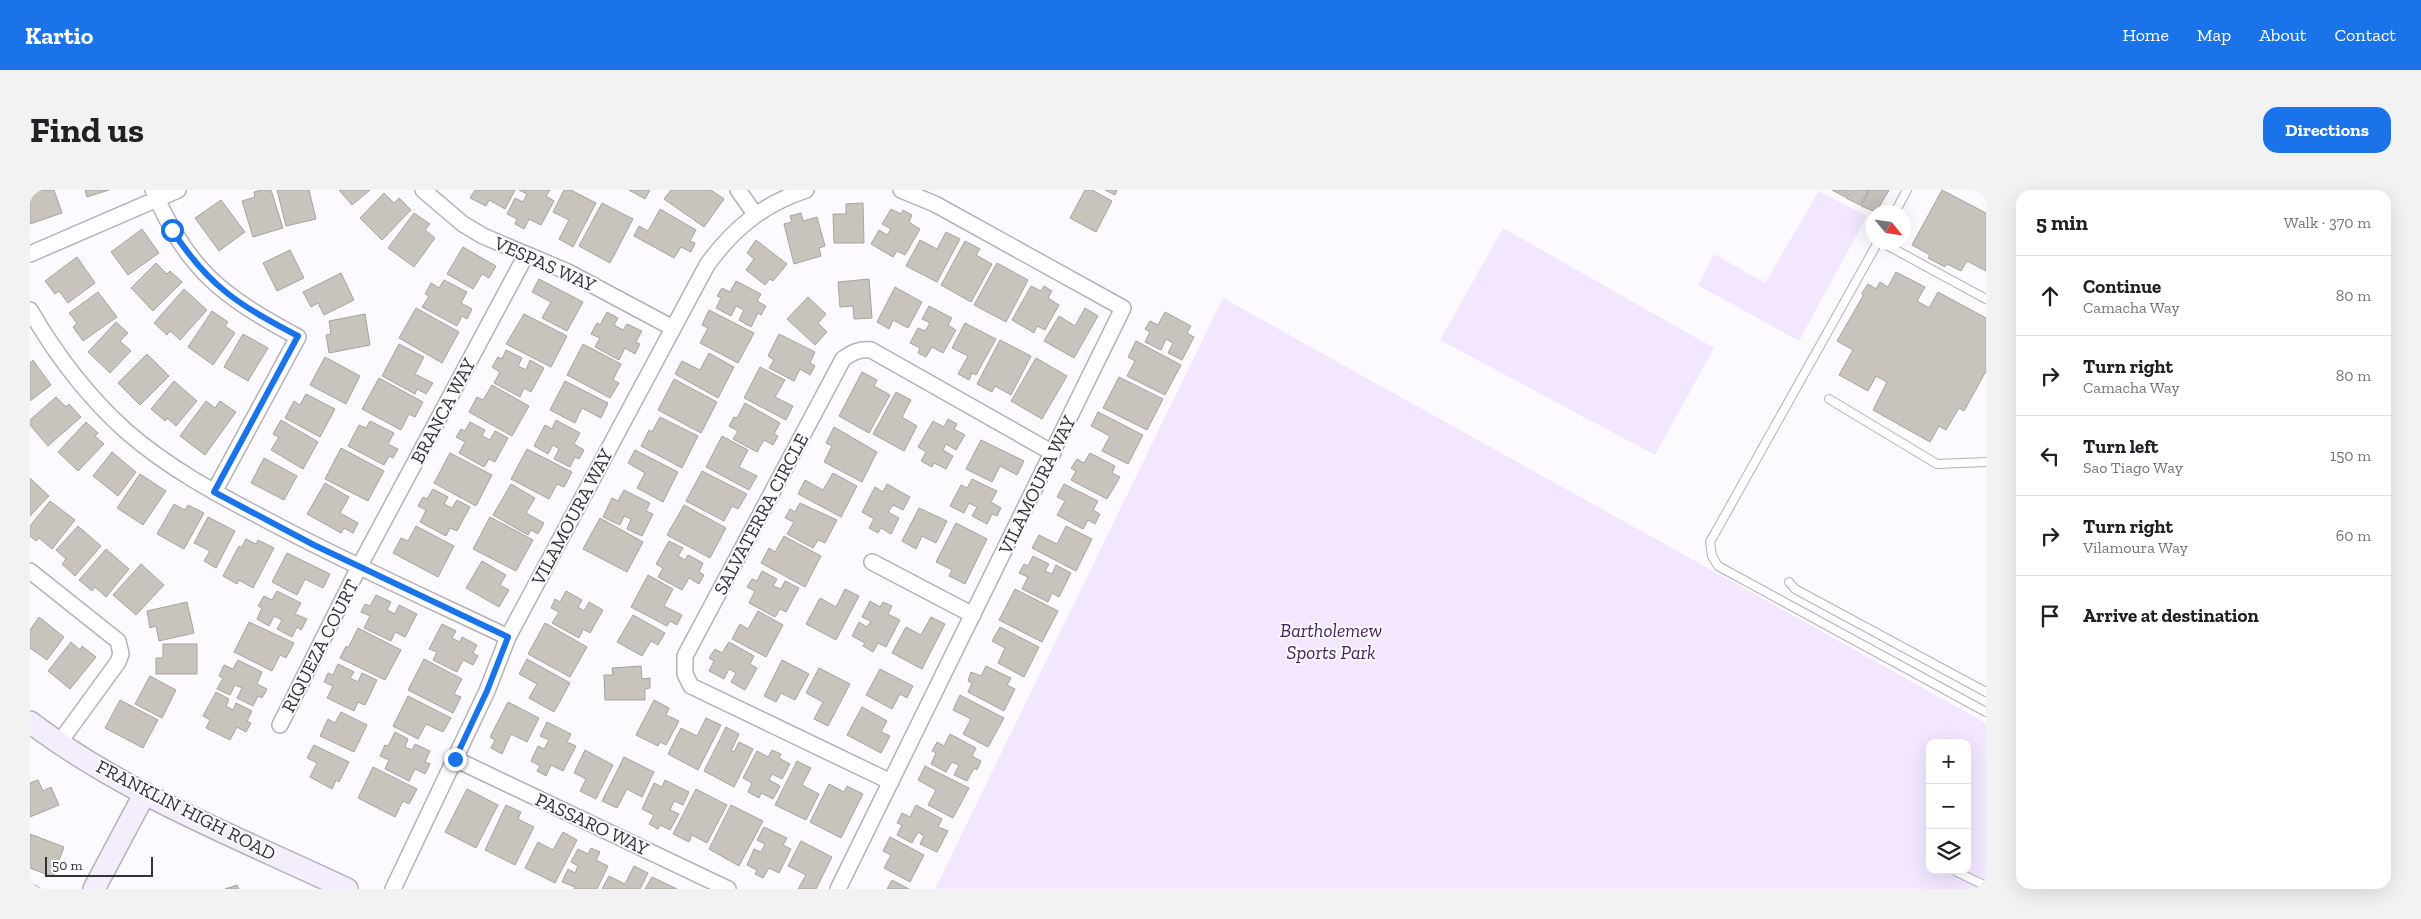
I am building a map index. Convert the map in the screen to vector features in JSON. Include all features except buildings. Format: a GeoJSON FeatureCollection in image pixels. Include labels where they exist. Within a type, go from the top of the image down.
{"type":"FeatureCollection","features":[{"type":"Feature","properties":{"kind":"street"},"geometry":{"type":"LineString","coordinates":[[30,254],[155,194],[178,190]]}},
{"type":"Feature","properties":{"kind":"street","name":"VESPAS WAY"},"geometry":{"type":"LineString","coordinates":[[423,190],[463,224],[483,236],[568,272],[673,328]]}},
{"type":"Feature","properties":{"kind":"street"},"geometry":{"type":"LineString","coordinates":[[738,190],[755,214]]}},
{"type":"Feature","properties":{"kind":"street","name":"VILAMOURA WAY"},"geometry":{"type":"LineString","coordinates":[[393,889],[487,691],[508,637],[673,328],[717,251],[741,225],[755,214],[788,195],[806,190]]}},
{"type":"Feature","properties":{"kind":"street","name":"VILAMOURA WAY"},"geometry":{"type":"LineString","coordinates":[[838,889],[1124,308],[935,204],[901,190]]}},
{"type":"Feature","properties":{"kind":"street"},"geometry":{"type":"LineString","coordinates":[[155,194],[172,230],[189,256],[209,279],[241,305],[298,336],[214,492]]}},
{"type":"Feature","properties":{"kind":"street","name":"BRANCA WAY"},"geometry":{"type":"LineString","coordinates":[[359,567],[526,255]]}},
{"type":"Feature","properties":{"kind":"street"},"geometry":{"type":"LineString","coordinates":[[30,310],[47,339],[74,376],[104,410],[150,451],[214,492],[359,567],[508,637]]}},
{"type":"Feature","properties":{"kind":"street","name":"SALVATERRA CIRCLE"},"geometry":{"type":"LineString","coordinates":[[890,782],[690,686],[685,674],[685,656],[843,359],[850,353],[860,349],[871,350],[1053,453]]}},
{"type":"Feature","properties":{"kind":"street"},"geometry":{"type":"LineString","coordinates":[[872,562],[973,614]]}},
{"type":"Feature","properties":{"kind":"street","name":"RIQUEZA COURT"},"geometry":{"type":"LineString","coordinates":[[280,725],[359,567]]}},
{"type":"Feature","properties":{"kind":"street"},"geometry":{"type":"LineString","coordinates":[[30,571],[118,641],[120,647],[118,662],[59,743]]}},
{"type":"Feature","properties":{"kind":"street","name":"FRANKLIN HIGH ROAD"},"geometry":{"type":"LineString","coordinates":[[30,722],[59,743],[145,793],[347,889]]}},
{"type":"Feature","properties":{"kind":"street","name":"PASSARO WAY"},"geometry":{"type":"LineString","coordinates":[[455,759],[728,889]]}},
{"type":"Feature","properties":{"kind":"street"},"geometry":{"type":"LineString","coordinates":[[94,889],[145,793]]}},
{"type":"Feature","properties":{"kind":"lane"},"geometry":{"type":"LineString","coordinates":[[1899,205],[1908,190]]}},
{"type":"Feature","properties":{"kind":"lane"},"geometry":{"type":"LineString","coordinates":[[1875,250],[1710,542],[1712,556],[1718,566],[1769,596],[1986,712]]}},
{"type":"Feature","properties":{"kind":"lane"},"geometry":{"type":"LineString","coordinates":[[1895,250],[1986,299]]}},
{"type":"Feature","properties":{"kind":"lane"},"geometry":{"type":"LineString","coordinates":[[1829,399],[1937,464],[1986,462]]}},
{"type":"Feature","properties":{"kind":"lane"},"geometry":{"type":"LineString","coordinates":[[1789,582],[1794,589],[1986,692]]}},
{"type":"Feature","properties":{"kind":"lane"},"geometry":{"type":"LineString","coordinates":[[1961,874],[1986,886]]}},
{"type":"Feature","properties":{"kind":"green space"},"geometry":{"type":"Polygon","coordinates":[[[1819,191],[1866,215],[1799,341],[1698,285],[1714,254],[1765,283],[1819,191]]]}},
{"type":"Feature","properties":{"kind":"green space"},"geometry":{"type":"Polygon","coordinates":[[[1503,228],[1714,348],[1655,455],[1440,340],[1503,228]]]}},
{"type":"Feature","properties":{"kind":"green space","name":"Bartholemew Sports Park"},"geometry":{"type":"Polygon","coordinates":[[[1223,298],[1986,723],[1986,889],[935,889],[1223,298]]]}},
{"type":"Feature","properties":{"kind":"route"},"geometry":{"type":"LineString","coordinates":[[172,230],[189,256],[209,279],[225,293],[259,316],[298,336],[214,492],[314,545],[508,637],[487,691],[455,759]]}}]}
